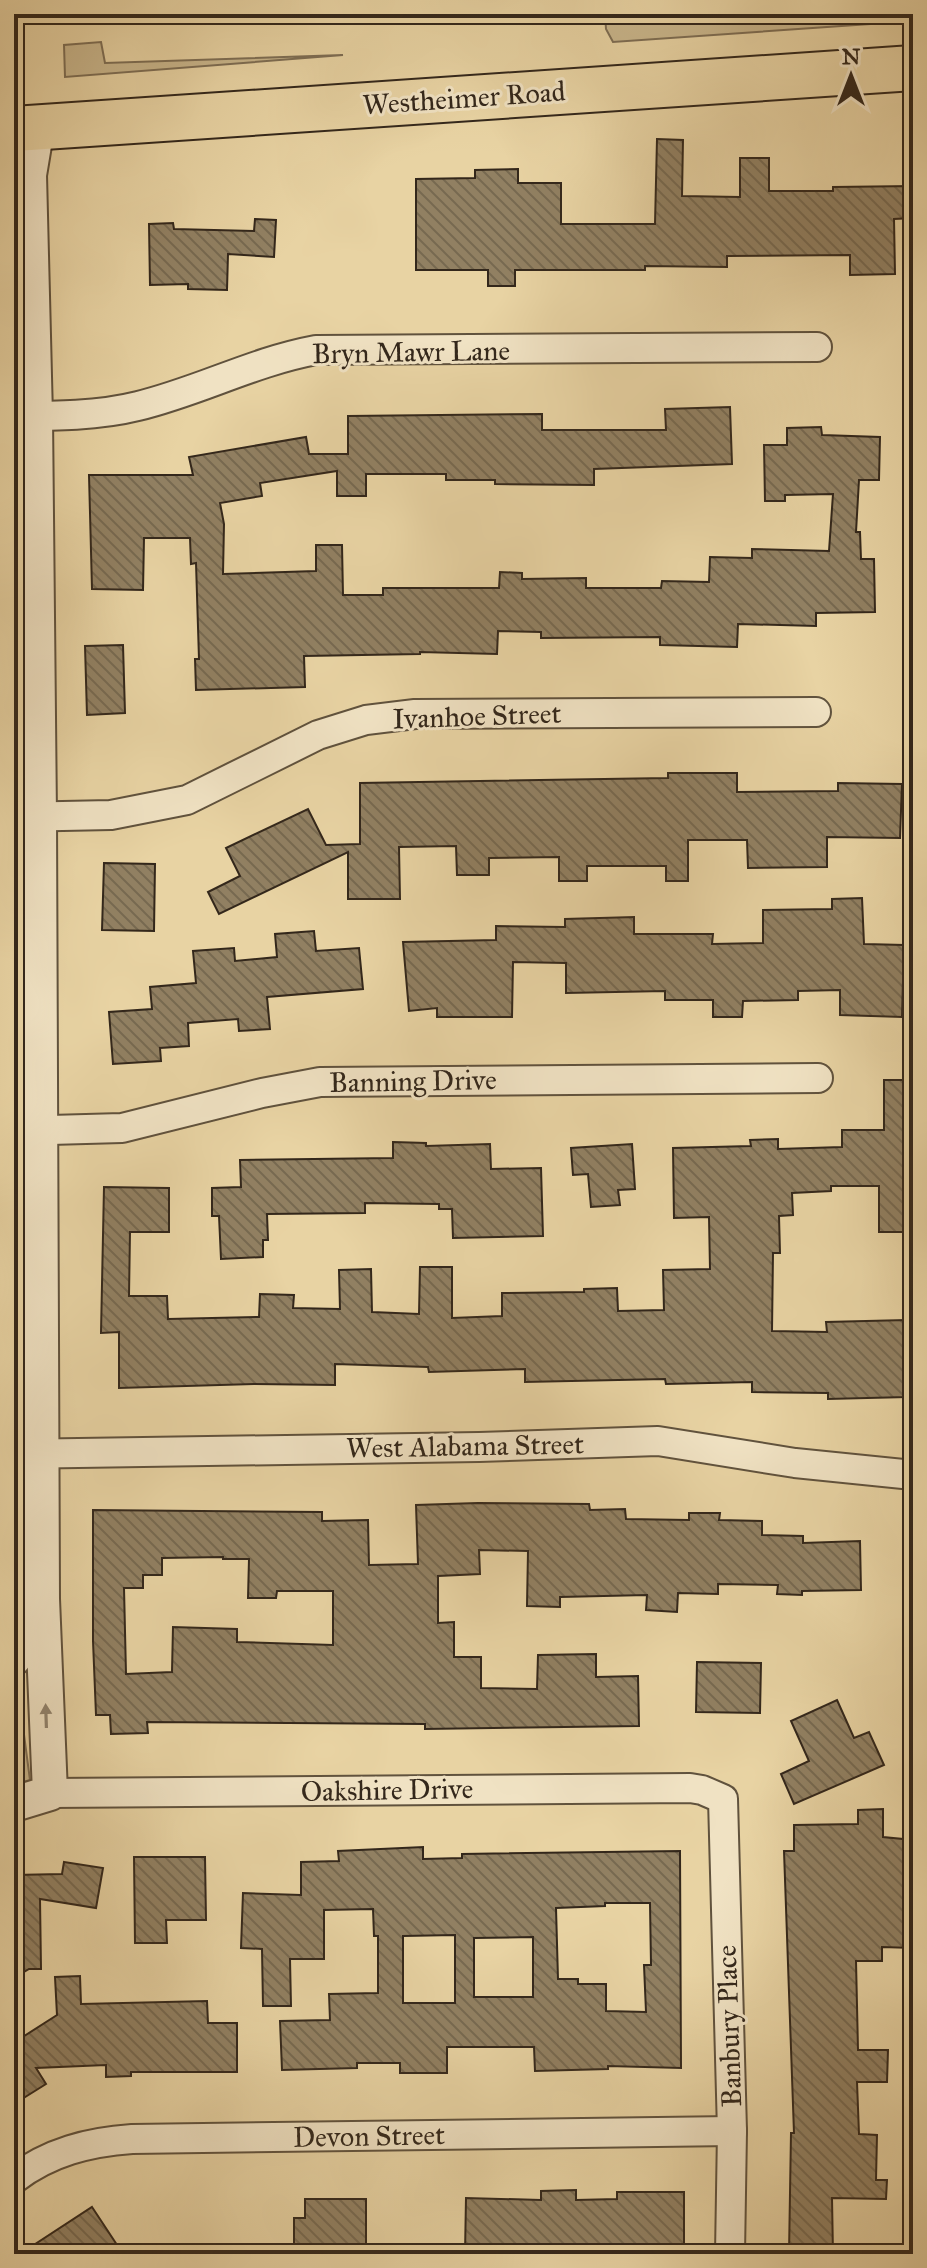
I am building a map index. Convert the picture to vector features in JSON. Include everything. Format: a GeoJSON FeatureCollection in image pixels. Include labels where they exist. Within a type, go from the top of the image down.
{"type":"FeatureCollection","features":[{"type":"Feature","properties":{"kind":"main road","name":"Westheimer Road"},"geometry":{"type":"LineString","coordinates":[[25,128],[913,68]]}},
{"type":"Feature","properties":{"kind":"street"},"geometry":{"type":"LineString","coordinates":[[14,1804],[50,1793],[42,1599],[28,1454],[24,416],[29,175],[25,128]]}},
{"type":"Feature","properties":{"kind":"street","name":"Bryn Mawr Lane"},"geometry":{"type":"LineString","coordinates":[[24,416],[109,412],[139,406],[259,363],[316,350],[817,347]]}},
{"type":"Feature","properties":{"kind":"street","name":"Ivanhoe Street"},"geometry":{"type":"LineString","coordinates":[[26,817],[111,815],[187,800],[318,735],[366,720],[415,714],[816,712]]}},
{"type":"Feature","properties":{"kind":"street","name":"Banning Drive"},"geometry":{"type":"LineString","coordinates":[[26,1131],[122,1128],[262,1093],[320,1082],[818,1078]]}},
{"type":"Feature","properties":{"kind":"street","name":"West Alabama Street"},"geometry":{"type":"LineString","coordinates":[[28,1454],[658,1441],[795,1463],[913,1475]]}},
{"type":"Feature","properties":{"kind":"street"},"geometry":{"type":"LineString","coordinates":[[14,1658],[42,1599]]}},
{"type":"Feature","properties":{"kind":"street","name":"Oakshire Drive"},"geometry":{"type":"LineString","coordinates":[[50,1793],[690,1788],[723,1799]]}},
{"type":"Feature","properties":{"kind":"street","name":"Banbury Place"},"geometry":{"type":"LineString","coordinates":[[723,1799],[732,2131],[730,2254]]}},
{"type":"Feature","properties":{"kind":"street","name":"Devon Street"},"geometry":{"type":"LineString","coordinates":[[14,2179],[46,2159],[98,2141],[732,2131]]}},
{"type":"Feature","properties":{"kind":"shaded area"},"geometry":{"type":"Polygon","coordinates":[[[605,14],[902,14],[899,22],[613,42],[606,29],[605,14]]]}},
{"type":"Feature","properties":{"kind":"shaded area"},"geometry":{"type":"Polygon","coordinates":[[[101,42],[105,63],[343,55],[65,77],[64,45],[101,42]]]}},
{"type":"Feature","properties":{"kind":"shaded area"},"geometry":{"type":"Polygon","coordinates":[[[19,1697],[30,1780],[14,1785],[14,1705],[19,1697]]]}},
{"type":"Feature","properties":{"kind":"building"},"geometry":{"type":"Polygon","coordinates":[[[657,139],[683,140],[682,196],[740,197],[740,158],[769,158],[769,191],[913,186],[913,218],[894,219],[895,274],[850,275],[850,255],[727,256],[727,267],[515,270],[515,286],[488,286],[488,270],[416,270],[416,179],[475,178],[475,170],[518,169],[518,183],[561,183],[561,224],[655,224],[657,139]]]}},
{"type":"Feature","properties":{"kind":"building"},"geometry":{"type":"Polygon","coordinates":[[[255,219],[276,220],[274,257],[228,254],[227,290],[188,289],[188,284],[150,285],[149,224],[173,223],[174,229],[254,231],[255,219]]]}},
{"type":"Feature","properties":{"kind":"building"},"geometry":{"type":"Polygon","coordinates":[[[730,407],[732,464],[594,469],[594,485],[495,484],[495,480],[446,480],[446,474],[366,474],[366,496],[337,496],[337,471],[260,483],[262,496],[220,503],[224,524],[223,574],[316,571],[316,545],[342,545],[343,595],[383,595],[383,588],[499,588],[500,572],[522,573],[522,579],[586,578],[586,588],[661,588],[662,581],[709,582],[710,557],[752,558],[752,549],[829,551],[833,494],[785,495],[785,501],[765,501],[764,445],[787,445],[787,428],[821,427],[822,435],[880,437],[879,480],[859,480],[856,532],[860,532],[861,559],[874,559],[875,612],[816,613],[816,626],[738,624],[737,647],[660,645],[660,637],[541,638],[541,632],[498,631],[497,654],[420,652],[304,656],[305,687],[196,690],[195,659],[199,659],[196,563],[191,564],[190,538],[144,538],[143,590],[92,589],[89,475],[193,475],[189,457],[306,437],[309,454],[348,454],[348,416],[542,414],[542,430],[666,430],[665,409],[730,407]]]}},
{"type":"Feature","properties":{"kind":"building"},"geometry":{"type":"Polygon","coordinates":[[[123,645],[125,713],[87,715],[85,646],[123,645]]]}},
{"type":"Feature","properties":{"kind":"building"},"geometry":{"type":"Polygon","coordinates":[[[668,773],[737,773],[737,792],[838,791],[838,783],[902,784],[900,838],[827,837],[827,867],[748,868],[747,840],[688,840],[688,881],[666,881],[666,866],[587,866],[587,881],[559,881],[559,857],[489,858],[489,875],[457,875],[456,846],[399,847],[400,899],[348,899],[348,852],[219,914],[208,892],[240,876],[226,848],[308,809],[326,845],[360,844],[360,783],[668,778],[668,773]]]}},
{"type":"Feature","properties":{"kind":"building"},"geometry":{"type":"Polygon","coordinates":[[[104,863],[155,864],[154,931],[102,930],[104,863]]]}},
{"type":"Feature","properties":{"kind":"building"},"geometry":{"type":"Polygon","coordinates":[[[862,898],[864,944],[904,945],[902,1017],[840,1015],[840,990],[798,991],[798,1000],[743,1001],[742,1017],[713,1017],[713,1000],[665,1000],[665,991],[566,993],[566,963],[513,962],[512,1017],[437,1017],[437,1008],[409,1011],[403,942],[496,940],[496,926],[565,927],[565,919],[634,917],[634,934],[713,934],[712,944],[763,943],[763,910],[832,909],[832,899],[862,898]]]}},
{"type":"Feature","properties":{"kind":"building"},"geometry":{"type":"Polygon","coordinates":[[[314,931],[316,951],[359,948],[363,989],[267,997],[270,1029],[239,1031],[238,1019],[188,1023],[189,1046],[160,1048],[161,1061],[113,1064],[109,1012],[152,1009],[150,987],[196,983],[193,951],[234,948],[235,961],[277,957],[275,934],[314,931]]]}},
{"type":"Feature","properties":{"kind":"building"},"geometry":{"type":"Polygon","coordinates":[[[884,1080],[913,1080],[913,1110],[907,1110],[907,1232],[879,1232],[879,1186],[831,1186],[831,1191],[792,1193],[793,1215],[779,1216],[780,1253],[773,1253],[772,1331],[827,1332],[826,1322],[906,1320],[907,1397],[828,1399],[828,1393],[752,1392],[752,1382],[666,1384],[665,1379],[525,1382],[525,1369],[429,1372],[428,1367],[335,1364],[335,1385],[119,1388],[119,1332],[101,1333],[104,1187],[169,1188],[169,1232],[130,1232],[129,1296],[167,1296],[168,1319],[259,1317],[260,1294],[294,1295],[293,1308],[340,1309],[339,1270],[371,1269],[372,1312],[419,1314],[420,1267],[452,1267],[452,1318],[502,1316],[502,1293],[584,1292],[584,1289],[617,1288],[618,1311],[664,1310],[663,1270],[710,1269],[709,1217],[674,1218],[673,1148],[751,1146],[750,1140],[778,1139],[778,1149],[842,1147],[842,1130],[884,1130],[884,1080]]]}},
{"type":"Feature","properties":{"kind":"building"},"geometry":{"type":"Polygon","coordinates":[[[393,1142],[426,1143],[426,1146],[490,1144],[491,1169],[541,1168],[543,1236],[453,1238],[452,1209],[439,1209],[439,1204],[365,1203],[365,1213],[267,1214],[268,1240],[263,1240],[263,1257],[221,1259],[219,1216],[212,1216],[212,1188],[241,1187],[240,1160],[393,1158],[393,1142]]]}},
{"type":"Feature","properties":{"kind":"building"},"geometry":{"type":"Polygon","coordinates":[[[632,1144],[635,1189],[618,1190],[620,1205],[591,1207],[588,1174],[573,1175],[571,1148],[632,1144]]]}},
{"type":"Feature","properties":{"kind":"building"},"geometry":{"type":"Polygon","coordinates":[[[589,1504],[590,1510],[625,1509],[626,1519],[689,1520],[689,1513],[720,1513],[719,1520],[762,1521],[762,1535],[803,1536],[803,1543],[860,1541],[861,1590],[777,1594],[778,1585],[718,1584],[718,1594],[678,1593],[677,1612],[646,1610],[647,1595],[560,1597],[560,1607],[527,1606],[528,1551],[479,1550],[480,1574],[438,1576],[438,1623],[454,1622],[454,1657],[481,1657],[481,1688],[537,1689],[538,1655],[596,1654],[596,1677],[638,1676],[639,1726],[425,1729],[425,1724],[147,1722],[148,1733],[111,1734],[110,1715],[96,1715],[93,1510],[322,1512],[322,1521],[368,1520],[369,1565],[418,1564],[416,1505],[589,1504]],[[162,1558],[162,1575],[143,1575],[143,1588],[124,1588],[126,1674],[172,1672],[173,1627],[237,1629],[237,1642],[333,1645],[333,1591],[277,1591],[276,1598],[248,1598],[249,1559],[162,1558]]]}},
{"type":"Feature","properties":{"kind":"building"},"geometry":{"type":"Polygon","coordinates":[[[697,1662],[761,1663],[760,1713],[696,1712],[697,1662]]]}},
{"type":"Feature","properties":{"kind":"building"},"geometry":{"type":"Polygon","coordinates":[[[837,1700],[854,1738],[869,1732],[884,1765],[794,1804],[781,1774],[809,1761],[791,1721],[837,1700]]]}},
{"type":"Feature","properties":{"kind":"building"},"geometry":{"type":"Polygon","coordinates":[[[883,1809],[883,1837],[913,1840],[913,1948],[882,1947],[882,1961],[856,1961],[858,2050],[888,2050],[887,2082],[857,2082],[859,2134],[877,2135],[876,2180],[887,2180],[886,2199],[832,2198],[833,2254],[789,2254],[791,2133],[794,2133],[784,1851],[794,1851],[794,1825],[858,1824],[858,1810],[883,1809]]]}},
{"type":"Feature","properties":{"kind":"building"},"geometry":{"type":"Polygon","coordinates":[[[423,1847],[423,1859],[462,1858],[462,1854],[680,1851],[681,2068],[608,2066],[608,2069],[535,2071],[534,2047],[447,2047],[447,2073],[400,2073],[400,2063],[357,2063],[357,2068],[282,2070],[280,2021],[330,2020],[329,1994],[378,1993],[378,1936],[374,1936],[373,1909],[324,1910],[324,1959],[290,1959],[291,2006],[263,2006],[262,1949],[241,1948],[243,1893],[301,1895],[301,1862],[339,1861],[338,1851],[423,1847]],[[605,1903],[605,1906],[556,1908],[558,1979],[578,1979],[578,1984],[606,1984],[606,2011],[646,2012],[644,1965],[651,1965],[650,1903],[605,1903]],[[455,1935],[403,1936],[403,2003],[455,2003],[455,1935]],[[533,1937],[474,1938],[474,1997],[533,1997],[533,1937]]]}},
{"type":"Feature","properties":{"kind":"building"},"geometry":{"type":"Polygon","coordinates":[[[134,1857],[205,1857],[206,1920],[166,1920],[167,1943],[135,1943],[134,1857]]]}},
{"type":"Feature","properties":{"kind":"building"},"geometry":{"type":"Polygon","coordinates":[[[64,1862],[103,1868],[96,1908],[40,1899],[41,1969],[29,1969],[14,1978],[14,1875],[62,1874],[64,1862]]]}},
{"type":"Feature","properties":{"kind":"building"},"geometry":{"type":"Polygon","coordinates":[[[80,1976],[81,2004],[207,2001],[208,2023],[237,2023],[237,2072],[131,2072],[131,2076],[106,2077],[106,2065],[36,2068],[46,2084],[14,2104],[14,2034],[18,2040],[57,2015],[55,1977],[80,1976]]]}},
{"type":"Feature","properties":{"kind":"building"},"geometry":{"type":"Polygon","coordinates":[[[576,2190],[576,2200],[617,2199],[617,2192],[684,2192],[684,2254],[617,2254],[617,2247],[501,2247],[501,2254],[465,2254],[466,2198],[541,2200],[541,2191],[576,2190]]]}},
{"type":"Feature","properties":{"kind":"building"},"geometry":{"type":"Polygon","coordinates":[[[305,2199],[366,2199],[366,2254],[294,2251],[294,2218],[305,2218],[305,2199]]]}},
{"type":"Feature","properties":{"kind":"building"},"geometry":{"type":"Polygon","coordinates":[[[92,2207],[123,2254],[20,2254],[92,2207]]]}}]}
